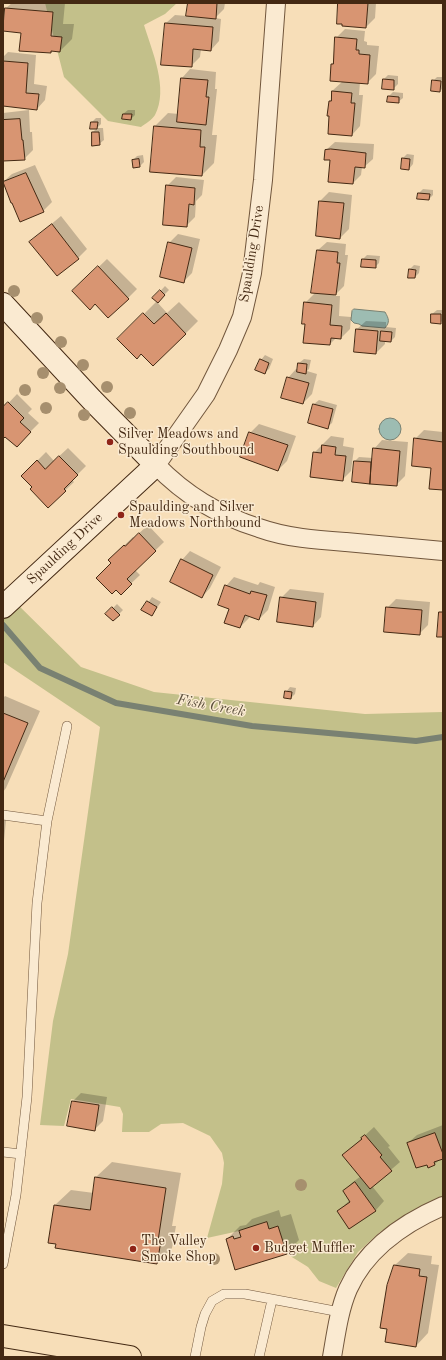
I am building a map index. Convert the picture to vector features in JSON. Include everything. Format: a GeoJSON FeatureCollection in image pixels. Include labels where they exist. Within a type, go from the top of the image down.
{"type":"FeatureCollection","features":[{"type":"Feature","properties":{"kind":"main road"},"geometry":{"type":"LineString","coordinates":[[3,1336],[130,1357]]}},
{"type":"Feature","properties":{"kind":"street","name":"Spaulding Drive"},"geometry":{"type":"LineString","coordinates":[[3,607],[156,465],[206,394],[228,350],[242,317],[252,273],[263,180],[276,3]]}},
{"type":"Feature","properties":{"kind":"street"},"geometry":{"type":"LineString","coordinates":[[3,304],[92,400],[171,481],[200,500],[238,520],[259,528],[304,538],[443,551]]}},
{"type":"Feature","properties":{"kind":"street"},"geometry":{"type":"LineString","coordinates":[[332,1357],[340,1312],[348,1289],[368,1256],[386,1240],[411,1223],[443,1206]]}},
{"type":"Feature","properties":{"kind":"lane"},"geometry":{"type":"LineString","coordinates":[[3,1264],[4,1252],[16,1194],[27,1098],[37,903],[47,821],[67,726]]}},
{"type":"Feature","properties":{"kind":"lane"},"geometry":{"type":"LineString","coordinates":[[3,815],[47,821]]}},
{"type":"Feature","properties":{"kind":"lane"},"geometry":{"type":"LineString","coordinates":[[3,1152],[21,1154]]}},
{"type":"Feature","properties":{"kind":"lane"},"geometry":{"type":"LineString","coordinates":[[195,1357],[205,1314],[212,1301],[224,1294],[245,1294],[340,1312]]}},
{"type":"Feature","properties":{"kind":"lane"},"geometry":{"type":"LineString","coordinates":[[259,1357],[272,1300]]}},
{"type":"Feature","properties":{"kind":"shaded area"},"geometry":{"type":"Polygon","coordinates":[[[45,3],[177,3],[165,14],[144,25],[155,58],[160,82],[159,105],[152,119],[141,127],[108,121],[64,77],[45,3]]]}},
{"type":"Feature","properties":{"kind":"shaded area"},"geometry":{"type":"Polygon","coordinates":[[[12,599],[81,667],[154,692],[365,714],[443,712],[443,1198],[402,1218],[380,1232],[358,1252],[336,1288],[319,1281],[308,1267],[287,1254],[278,1226],[269,1229],[266,1222],[239,1231],[207,1238],[222,1184],[224,1163],[222,1153],[210,1136],[183,1123],[161,1124],[149,1132],[122,1132],[123,1114],[120,1107],[71,1099],[64,1126],[40,1125],[53,1021],[68,954],[100,727],[3,662],[3,607],[12,599]]]}},
{"type":"Feature","properties":{"kind":"water"},"geometry":{"type":"Polygon","coordinates":[[[354,309],[385,312],[388,319],[388,324],[385,328],[362,326],[354,323],[351,320],[352,311],[354,309]]]}},
{"type":"Feature","properties":{"kind":"water"},"geometry":{"type":"Polygon","coordinates":[[[390,418],[398,421],[401,429],[398,437],[390,440],[382,437],[379,429],[382,421],[390,418]]]}},
{"type":"Feature","properties":{"kind":"building"},"geometry":{"type":"Polygon","coordinates":[[[188,3],[217,3],[216,19],[186,16],[188,3]]]}},
{"type":"Feature","properties":{"kind":"building"},"geometry":{"type":"Polygon","coordinates":[[[338,3],[368,3],[366,28],[342,26],[342,24],[337,24],[338,3]]]}},
{"type":"Feature","properties":{"kind":"building"},"geometry":{"type":"Polygon","coordinates":[[[5,8],[53,12],[51,36],[62,37],[60,52],[51,51],[51,53],[19,51],[21,33],[3,31],[5,8]]]}},
{"type":"Feature","properties":{"kind":"building"},"geometry":{"type":"Polygon","coordinates":[[[165,23],[213,27],[211,51],[193,49],[192,67],[161,65],[165,23]]]}},
{"type":"Feature","properties":{"kind":"building"},"geometry":{"type":"Polygon","coordinates":[[[335,37],[357,39],[356,50],[359,50],[359,54],[370,55],[368,84],[330,81],[335,37]]]}},
{"type":"Feature","properties":{"kind":"building"},"geometry":{"type":"Polygon","coordinates":[[[3,61],[28,63],[26,93],[39,94],[37,110],[3,106],[3,61]]]}},
{"type":"Feature","properties":{"kind":"building"},"geometry":{"type":"Polygon","coordinates":[[[181,78],[208,80],[206,97],[209,97],[206,125],[177,122],[181,78]]]}},
{"type":"Feature","properties":{"kind":"building"},"geometry":{"type":"Polygon","coordinates":[[[383,79],[394,80],[394,90],[382,89],[383,79]]]}},
{"type":"Feature","properties":{"kind":"building"},"geometry":{"type":"Polygon","coordinates":[[[432,80],[441,81],[440,92],[431,91],[432,80]]]}},
{"type":"Feature","properties":{"kind":"building"},"geometry":{"type":"Polygon","coordinates":[[[332,91],[352,93],[351,103],[355,103],[352,136],[328,134],[329,116],[327,116],[332,91]]]}},
{"type":"Feature","properties":{"kind":"building"},"geometry":{"type":"Polygon","coordinates":[[[388,96],[399,97],[399,103],[387,102],[388,96]]]}},
{"type":"Feature","properties":{"kind":"building"},"geometry":{"type":"Polygon","coordinates":[[[123,114],[132,114],[131,120],[122,119],[123,114]]]}},
{"type":"Feature","properties":{"kind":"building"},"geometry":{"type":"Polygon","coordinates":[[[20,119],[25,160],[3,161],[3,120],[20,119]]]}},
{"type":"Feature","properties":{"kind":"building"},"geometry":{"type":"Polygon","coordinates":[[[91,122],[98,122],[97,129],[90,129],[91,122]]]}},
{"type":"Feature","properties":{"kind":"building"},"geometry":{"type":"Polygon","coordinates":[[[154,126],[201,130],[200,147],[205,147],[202,176],[150,172],[154,126]]]}},
{"type":"Feature","properties":{"kind":"building"},"geometry":{"type":"Polygon","coordinates":[[[92,132],[99,132],[100,145],[92,146],[92,132]]]}},
{"type":"Feature","properties":{"kind":"building"},"geometry":{"type":"Polygon","coordinates":[[[331,149],[366,153],[365,168],[355,167],[353,184],[328,182],[330,160],[324,160],[325,150],[331,149]]]}},
{"type":"Feature","properties":{"kind":"building"},"geometry":{"type":"Polygon","coordinates":[[[402,158],[410,159],[409,170],[401,169],[402,158]]]}},
{"type":"Feature","properties":{"kind":"building"},"geometry":{"type":"Polygon","coordinates":[[[139,159],[140,167],[133,168],[132,160],[139,159]]]}},
{"type":"Feature","properties":{"kind":"building"},"geometry":{"type":"Polygon","coordinates":[[[26,173],[44,212],[20,222],[3,182],[26,173]]]}},
{"type":"Feature","properties":{"kind":"building"},"geometry":{"type":"Polygon","coordinates":[[[166,185],[195,188],[194,205],[189,204],[187,227],[163,225],[166,185]]]}},
{"type":"Feature","properties":{"kind":"building"},"geometry":{"type":"Polygon","coordinates":[[[418,193],[430,194],[429,200],[417,199],[418,193]]]}},
{"type":"Feature","properties":{"kind":"building"},"geometry":{"type":"Polygon","coordinates":[[[319,201],[344,203],[340,239],[316,236],[319,201]]]}},
{"type":"Feature","properties":{"kind":"building"},"geometry":{"type":"Polygon","coordinates":[[[52,224],[79,259],[57,276],[29,242],[52,224]]]}},
{"type":"Feature","properties":{"kind":"building"},"geometry":{"type":"Polygon","coordinates":[[[168,242],[192,248],[184,283],[160,277],[168,242]]]}},
{"type":"Feature","properties":{"kind":"building"},"geometry":{"type":"Polygon","coordinates":[[[317,250],[338,252],[337,263],[340,263],[336,295],[311,293],[317,250]]]}},
{"type":"Feature","properties":{"kind":"building"},"geometry":{"type":"Polygon","coordinates":[[[362,259],[376,260],[376,268],[361,267],[362,259]]]}},
{"type":"Feature","properties":{"kind":"building"},"geometry":{"type":"Polygon","coordinates":[[[98,266],[129,299],[108,318],[95,304],[90,310],[72,291],[98,266]]]}},
{"type":"Feature","properties":{"kind":"building"},"geometry":{"type":"Polygon","coordinates":[[[409,269],[416,270],[415,278],[408,278],[409,269]]]}},
{"type":"Feature","properties":{"kind":"building"},"geometry":{"type":"Polygon","coordinates":[[[160,290],[165,295],[158,303],[152,298],[160,290]]]}},
{"type":"Feature","properties":{"kind":"building"},"geometry":{"type":"Polygon","coordinates":[[[304,302],[332,305],[330,325],[342,326],[341,339],[331,338],[330,345],[303,343],[305,324],[302,324],[304,302]]]}},
{"type":"Feature","properties":{"kind":"building"},"geometry":{"type":"Polygon","coordinates":[[[143,313],[154,324],[166,313],[186,334],[153,366],[141,354],[137,359],[117,339],[143,313]]]}},
{"type":"Feature","properties":{"kind":"building"},"geometry":{"type":"Polygon","coordinates":[[[431,314],[441,314],[441,324],[431,323],[431,314]]]}},
{"type":"Feature","properties":{"kind":"building"},"geometry":{"type":"Polygon","coordinates":[[[356,329],[378,331],[376,354],[354,352],[356,329]]]}},
{"type":"Feature","properties":{"kind":"building"},"geometry":{"type":"Polygon","coordinates":[[[381,331],[392,332],[391,342],[380,341],[381,331]]]}},
{"type":"Feature","properties":{"kind":"building"},"geometry":{"type":"Polygon","coordinates":[[[260,359],[269,363],[265,374],[255,370],[260,359]]]}},
{"type":"Feature","properties":{"kind":"building"},"geometry":{"type":"Polygon","coordinates":[[[298,363],[307,364],[306,374],[297,372],[298,363]]]}},
{"type":"Feature","properties":{"kind":"building"},"geometry":{"type":"Polygon","coordinates":[[[287,377],[309,383],[303,404],[281,398],[287,377]]]}},
{"type":"Feature","properties":{"kind":"building"},"geometry":{"type":"Polygon","coordinates":[[[8,402],[24,418],[20,422],[31,432],[17,447],[5,437],[3,439],[3,407],[8,402]]]}},
{"type":"Feature","properties":{"kind":"building"},"geometry":{"type":"Polygon","coordinates":[[[313,404],[333,409],[328,429],[308,423],[313,404]]]}},
{"type":"Feature","properties":{"kind":"building"},"geometry":{"type":"Polygon","coordinates":[[[249,432],[288,445],[278,471],[240,457],[249,432]]]}},
{"type":"Feature","properties":{"kind":"building"},"geometry":{"type":"Polygon","coordinates":[[[414,438],[443,442],[443,490],[429,489],[431,468],[412,466],[414,438]]]}},
{"type":"Feature","properties":{"kind":"building"},"geometry":{"type":"Polygon","coordinates":[[[322,445],[336,447],[335,455],[346,456],[343,481],[310,477],[313,452],[321,453],[322,445]]]}},
{"type":"Feature","properties":{"kind":"building"},"geometry":{"type":"Polygon","coordinates":[[[373,448],[400,451],[397,486],[370,484],[373,448]]]}},
{"type":"Feature","properties":{"kind":"building"},"geometry":{"type":"Polygon","coordinates":[[[59,456],[78,475],[64,489],[66,491],[48,508],[30,489],[32,487],[21,476],[37,460],[45,469],[59,456]]]}},
{"type":"Feature","properties":{"kind":"building"},"geometry":{"type":"Polygon","coordinates":[[[354,461],[371,462],[370,484],[352,482],[354,461]]]}},
{"type":"Feature","properties":{"kind":"building"},"geometry":{"type":"Polygon","coordinates":[[[139,533],[156,551],[127,579],[132,584],[121,595],[116,590],[112,594],[96,578],[111,563],[108,560],[139,533]]]}},
{"type":"Feature","properties":{"kind":"building"},"geometry":{"type":"Polygon","coordinates":[[[181,559],[213,575],[202,598],[170,582],[181,559]]]}},
{"type":"Feature","properties":{"kind":"building"},"geometry":{"type":"Polygon","coordinates":[[[225,585],[250,594],[251,591],[267,595],[259,620],[245,615],[240,628],[224,623],[229,609],[218,605],[225,585]]]}},
{"type":"Feature","properties":{"kind":"building"},"geometry":{"type":"Polygon","coordinates":[[[280,597],[316,602],[313,627],[277,622],[280,597]]]}},
{"type":"Feature","properties":{"kind":"building"},"geometry":{"type":"Polygon","coordinates":[[[147,601],[157,607],[152,616],[141,610],[147,601]]]}},
{"type":"Feature","properties":{"kind":"building"},"geometry":{"type":"Polygon","coordinates":[[[112,607],[120,615],[113,621],[105,614],[112,607]]]}},
{"type":"Feature","properties":{"kind":"building"},"geometry":{"type":"Polygon","coordinates":[[[386,607],[422,610],[420,635],[384,632],[386,607]]]}},
{"type":"Feature","properties":{"kind":"building"},"geometry":{"type":"Polygon","coordinates":[[[439,612],[443,612],[443,637],[437,637],[439,612]]]}},
{"type":"Feature","properties":{"kind":"building"},"geometry":{"type":"Polygon","coordinates":[[[285,691],[292,692],[291,699],[284,698],[285,691]]]}},
{"type":"Feature","properties":{"kind":"building"},"geometry":{"type":"Polygon","coordinates":[[[3,713],[28,723],[3,782],[3,713]]]}},
{"type":"Feature","properties":{"kind":"building"},"geometry":{"type":"Polygon","coordinates":[[[72,1101],[99,1105],[95,1131],[67,1126],[72,1101]]]}},
{"type":"Feature","properties":{"kind":"building"},"geometry":{"type":"Polygon","coordinates":[[[435,1133],[443,1154],[443,1159],[434,1162],[435,1165],[428,1168],[427,1165],[416,1168],[407,1143],[435,1133]]]}},
{"type":"Feature","properties":{"kind":"building"},"geometry":{"type":"Polygon","coordinates":[[[365,1135],[382,1155],[380,1157],[392,1171],[370,1189],[342,1155],[365,1135]]]}},
{"type":"Feature","properties":{"kind":"building"},"geometry":{"type":"Polygon","coordinates":[[[95,1177],[166,1188],[158,1241],[161,1241],[157,1264],[55,1248],[56,1244],[48,1243],[54,1205],[90,1210],[95,1177]]]}},
{"type":"Feature","properties":{"kind":"building"},"geometry":{"type":"Polygon","coordinates":[[[355,1182],[376,1211],[349,1229],[337,1211],[350,1202],[343,1191],[355,1182]]]}},
{"type":"Feature","properties":{"kind":"building","name":"Budget Muffler"},"geometry":{"type":"Polygon","coordinates":[[[267,1222],[269,1229],[278,1226],[287,1254],[235,1270],[226,1239],[233,1236],[234,1239],[241,1237],[239,1231],[267,1222]]]}},
{"type":"Feature","properties":{"kind":"building"},"geometry":{"type":"Polygon","coordinates":[[[394,1265],[420,1269],[419,1276],[427,1277],[416,1347],[385,1342],[387,1329],[380,1328],[387,1285],[394,1265]]]}},
{"type":"Feature","properties":{"kind":"waterway","name":"Fish Creek"},"geometry":{"type":"LineString","coordinates":[[3,625],[40,668],[116,703],[252,726],[416,741],[443,737]]}},
{"type":"Feature","properties":{"kind":"place","name":"Silver Meadows and Spaulding Southbound"},"geometry":{"type":"Point","coordinates":[110,442]}},
{"type":"Feature","properties":{"kind":"place","name":"Spaulding and Silver Meadows Northbound"},"geometry":{"type":"Point","coordinates":[121,515]}},
{"type":"Feature","properties":{"kind":"place","name":"Budget Muffler"},"geometry":{"type":"Point","coordinates":[256,1248]}},
{"type":"Feature","properties":{"kind":"place","name":"The Valley Smoke Shop"},"geometry":{"type":"Point","coordinates":[133,1249]}}]}
